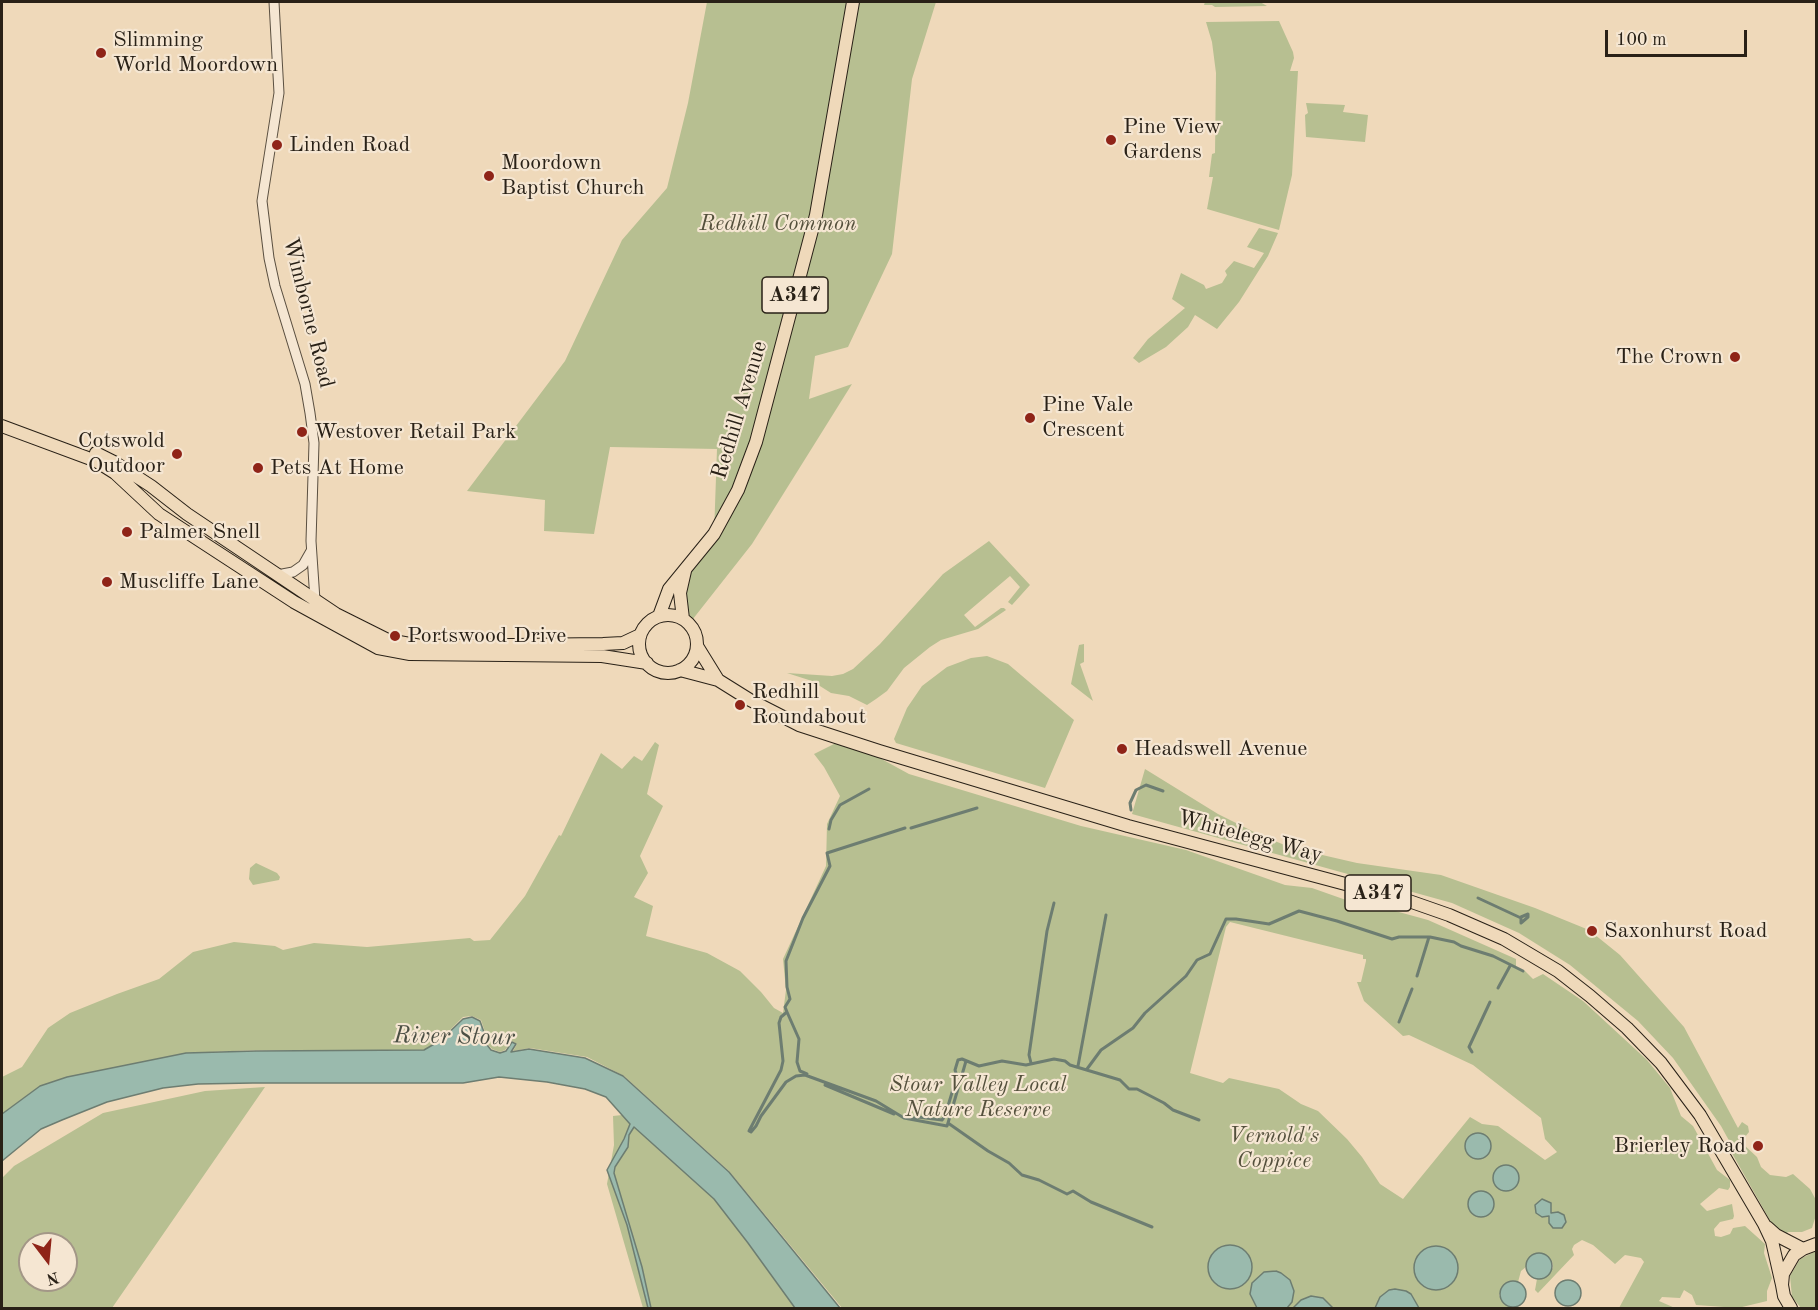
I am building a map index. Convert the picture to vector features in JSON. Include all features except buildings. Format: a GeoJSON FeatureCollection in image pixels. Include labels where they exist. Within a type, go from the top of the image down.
{"type":"FeatureCollection","features":[{"type":"Feature","properties":{"kind":"main road","name":"Redhill Avenue"},"geometry":{"type":"LineString","coordinates":[[659,616],[669,589],[714,534],[738,489],[756,441],[816,215],[853,2]]}},
{"type":"Feature","properties":{"kind":"main road"},"geometry":{"type":"LineString","coordinates":[[2,420],[83,447],[114,462],[277,575],[312,605],[336,614],[388,640],[421,646],[603,644],[623,643],[640,635]]}},
{"type":"Feature","properties":{"kind":"main road"},"geometry":{"type":"LineString","coordinates":[[2,426],[96,461],[115,473],[159,514],[312,605],[378,648],[410,654],[602,656],[647,663]]}},
{"type":"Feature","properties":{"kind":"main road"},"geometry":{"type":"LineString","coordinates":[[683,619],[680,593],[685,570]]}},
{"type":"Feature","properties":{"kind":"main road"},"geometry":{"type":"LineString","coordinates":[[667,615],[683,619],[693,629],[697,646],[692,660],[680,670],[660,671],[647,663],[641,655],[640,635],[646,625],[659,616],[667,615]]}},
{"type":"Feature","properties":{"kind":"main road","name":"Whitelegg Way"},"geometry":{"type":"LineString","coordinates":[[697,646],[718,680]]}},
{"type":"Feature","properties":{"kind":"main road","name":"Whitelegg Way"},"geometry":{"type":"LineString","coordinates":[[680,670],[718,680],[750,700],[799,725],[869,748],[1128,826],[1409,901],[1449,915],[1504,939],[1558,971],[1590,996],[1627,1028],[1661,1064],[1700,1115],[1764,1224],[1772,1241],[1784,1296],[1791,1308]]}},
{"type":"Feature","properties":{"kind":"main road","name":"Whitelegg Way"},"geometry":{"type":"LineString","coordinates":[[1764,1224],[1776,1235],[1803,1249]]}},
{"type":"Feature","properties":{"kind":"main road"},"geometry":{"type":"LineString","coordinates":[[1782,1285],[1787,1264],[1794,1255],[1816,1244]]}},
{"type":"Feature","properties":{"kind":"street","name":"Wimborne Road"},"geometry":{"type":"LineString","coordinates":[[274,2],[279,93],[262,201],[275,286],[305,384],[314,443],[312,605]]}},
{"type":"Feature","properties":{"kind":"street"},"geometry":{"type":"LineString","coordinates":[[277,575],[293,572],[303,565],[311,551]]}},
{"type":"Feature","properties":{"kind":"green space","name":"Redhill Common"},"geometry":{"type":"Polygon","coordinates":[[[707,2],[936,2],[912,79],[892,254],[848,347],[815,356],[809,399],[852,384],[752,544],[689,624],[683,619],[685,570],[714,534],[717,449],[610,447],[594,534],[544,531],[545,500],[467,491],[565,361],[622,240],[667,188],[688,103],[707,2]]]}},
{"type":"Feature","properties":{"kind":"green space"},"geometry":{"type":"Polygon","coordinates":[[[1205,2],[1260,2],[1267,6],[1215,7],[1204,5],[1205,2]]]}},
{"type":"Feature","properties":{"kind":"green space"},"geometry":{"type":"Polygon","coordinates":[[[1279,21],[1293,52],[1294,58],[1290,71],[1298,71],[1292,175],[1279,230],[1207,209],[1213,177],[1209,177],[1212,154],[1215,153],[1216,73],[1212,42],[1206,22],[1279,21]]]}},
{"type":"Feature","properties":{"kind":"green space"},"geometry":{"type":"Polygon","coordinates":[[[1306,103],[1345,105],[1343,112],[1368,115],[1365,142],[1306,137],[1305,115],[1308,113],[1306,103]]]}},
{"type":"Feature","properties":{"kind":"green space"},"geometry":{"type":"Polygon","coordinates":[[[1259,228],[1278,233],[1268,256],[1239,302],[1217,329],[1195,315],[1188,327],[1166,347],[1139,363],[1133,358],[1148,339],[1185,308],[1172,299],[1181,273],[1204,285],[1206,289],[1222,283],[1227,275],[1225,271],[1234,261],[1254,268],[1264,253],[1247,247],[1259,228]]]}},
{"type":"Feature","properties":{"kind":"green space"},"geometry":{"type":"Polygon","coordinates":[[[989,541],[1030,585],[1012,605],[1008,602],[1020,587],[1010,576],[964,615],[975,627],[1001,608],[1006,610],[978,629],[941,640],[930,647],[904,668],[887,691],[867,705],[849,696],[831,693],[812,681],[787,673],[832,676],[853,669],[880,644],[943,574],[989,541]]]}},
{"type":"Feature","properties":{"kind":"green space"},"geometry":{"type":"Polygon","coordinates":[[[1084,644],[1084,662],[1080,664],[1093,701],[1071,684],[1079,645],[1084,644]]]}},
{"type":"Feature","properties":{"kind":"green space"},"geometry":{"type":"Polygon","coordinates":[[[987,656],[1008,664],[1074,720],[1045,788],[896,743],[894,739],[907,708],[922,686],[947,667],[971,658],[987,656]]]}},
{"type":"Feature","properties":{"kind":"green space","name":"Stour Valley Local Nature Reserve"},"geometry":{"type":"Polygon","coordinates":[[[655,742],[659,745],[647,794],[663,806],[640,856],[648,873],[634,897],[653,906],[646,936],[707,953],[740,971],[774,1008],[783,1013],[786,990],[783,959],[826,866],[827,824],[840,796],[814,754],[838,742],[876,756],[909,774],[1081,826],[1186,850],[1285,885],[1312,888],[1346,900],[1428,920],[1516,959],[1516,968],[1525,971],[1533,979],[1543,974],[1583,1001],[1647,1060],[1670,1088],[1681,1116],[1693,1126],[1717,1170],[1730,1180],[1728,1190],[1719,1188],[1700,1204],[1707,1211],[1732,1204],[1733,1219],[1720,1222],[1714,1229],[1715,1236],[1730,1234],[1733,1228],[1745,1226],[1765,1244],[1764,1253],[1772,1278],[1767,1291],[1767,1301],[1738,1308],[1696,1305],[1692,1295],[1684,1290],[1680,1298],[1662,1297],[1659,1301],[1675,1308],[1619,1308],[1644,1262],[1641,1258],[1625,1255],[1615,1264],[1593,1245],[1582,1240],[1574,1245],[1572,1249],[1574,1255],[1538,1293],[1535,1290],[1537,1279],[1544,1278],[1553,1265],[1552,1261],[1535,1253],[1532,1255],[1526,1267],[1521,1271],[1518,1282],[1508,1281],[1499,1295],[1510,1308],[842,1308],[729,1171],[624,1076],[587,1057],[530,1048],[513,1051],[517,1044],[512,1041],[505,1050],[500,1052],[492,1049],[485,1041],[486,1035],[481,1020],[472,1016],[463,1017],[441,1039],[424,1050],[256,1050],[186,1053],[68,1077],[40,1086],[2,1114],[2,1077],[22,1067],[48,1028],[70,1013],[159,979],[193,952],[234,942],[275,946],[283,950],[314,943],[367,947],[470,938],[474,941],[490,940],[525,896],[559,835],[561,836],[601,753],[622,769],[634,756],[642,761],[655,742]],[[1230,922],[1226,927],[1190,1073],[1223,1083],[1229,1078],[1279,1089],[1301,1104],[1318,1111],[1347,1139],[1380,1184],[1403,1199],[1470,1117],[1482,1124],[1498,1126],[1545,1160],[1557,1152],[1545,1139],[1541,1118],[1473,1065],[1409,1035],[1403,1036],[1364,1001],[1357,982],[1361,982],[1366,961],[1363,955],[1230,922]]]}},
{"type":"Feature","properties":{"kind":"green space"},"geometry":{"type":"Polygon","coordinates":[[[1145,769],[1218,814],[1292,848],[1357,863],[1441,875],[1535,908],[1589,930],[1620,955],[1684,1027],[1738,1128],[1742,1122],[1748,1126],[1749,1132],[1743,1144],[1757,1157],[1761,1167],[1770,1175],[1786,1177],[1793,1174],[1810,1189],[1816,1200],[1816,1215],[1812,1228],[1802,1232],[1788,1232],[1785,1235],[1772,1224],[1729,1148],[1732,1146],[1721,1126],[1673,1058],[1638,1021],[1570,965],[1519,933],[1452,903],[1132,814],[1145,769]]]}},
{"type":"Feature","properties":{"kind":"green space"},"geometry":{"type":"Polygon","coordinates":[[[256,863],[277,873],[279,880],[253,885],[249,879],[250,868],[256,863]]]}},
{"type":"Feature","properties":{"kind":"green space"},"geometry":{"type":"Polygon","coordinates":[[[265,1087],[112,1308],[2,1308],[2,1178],[14,1166],[103,1113],[205,1091],[265,1087]]]}},
{"type":"Feature","properties":{"kind":"green space"},"geometry":{"type":"Polygon","coordinates":[[[622,1115],[714,1199],[795,1308],[643,1308],[607,1184],[614,1145],[613,1116],[622,1115]]]}},
{"type":"Feature","properties":{"kind":"green space"},"geometry":{"type":"Polygon","coordinates":[[[1816,1251],[1816,1308],[1801,1308],[1792,1297],[1790,1276],[1800,1259],[1816,1251]]]}},
{"type":"Feature","properties":{"kind":"water","name":"River Stour"},"geometry":{"type":"Polygon","coordinates":[[[472,1017],[480,1021],[485,1035],[484,1041],[491,1050],[500,1053],[506,1051],[512,1042],[516,1044],[511,1052],[529,1049],[585,1058],[623,1076],[729,1172],[840,1308],[795,1308],[714,1199],[634,1127],[629,1135],[628,1147],[615,1167],[614,1173],[642,1267],[651,1308],[648,1308],[627,1225],[607,1170],[630,1124],[606,1097],[585,1089],[547,1082],[499,1077],[463,1083],[253,1083],[198,1084],[163,1088],[107,1102],[41,1129],[2,1161],[2,1114],[40,1086],[67,1077],[186,1053],[424,1050],[441,1040],[463,1019],[472,1017]]]}},
{"type":"Feature","properties":{"kind":"water"},"geometry":{"type":"Polygon","coordinates":[[[1478,1133],[1487,1137],[1491,1146],[1487,1155],[1478,1159],[1469,1155],[1465,1146],[1469,1137],[1478,1133]]]}},
{"type":"Feature","properties":{"kind":"water"},"geometry":{"type":"Polygon","coordinates":[[[1506,1165],[1515,1169],[1519,1178],[1515,1187],[1506,1191],[1497,1187],[1493,1178],[1497,1169],[1506,1165]]]}},
{"type":"Feature","properties":{"kind":"water"},"geometry":{"type":"Polygon","coordinates":[[[1481,1191],[1490,1195],[1494,1204],[1490,1213],[1481,1217],[1472,1213],[1468,1204],[1472,1195],[1481,1191]]]}},
{"type":"Feature","properties":{"kind":"water"},"geometry":{"type":"Polygon","coordinates":[[[1542,1199],[1551,1203],[1551,1213],[1558,1212],[1564,1215],[1566,1222],[1562,1228],[1553,1228],[1549,1223],[1549,1216],[1542,1217],[1536,1213],[1535,1205],[1542,1199]]]}},
{"type":"Feature","properties":{"kind":"water"},"geometry":{"type":"Polygon","coordinates":[[[1230,1245],[1245,1252],[1252,1267],[1245,1282],[1230,1289],[1215,1282],[1208,1267],[1215,1252],[1230,1245]]]}},
{"type":"Feature","properties":{"kind":"water"},"geometry":{"type":"Polygon","coordinates":[[[1436,1246],[1451,1253],[1458,1268],[1451,1283],[1436,1290],[1421,1283],[1414,1268],[1421,1253],[1436,1246]]]}},
{"type":"Feature","properties":{"kind":"water"},"geometry":{"type":"Polygon","coordinates":[[[1539,1253],[1548,1257],[1552,1266],[1548,1275],[1539,1279],[1530,1275],[1526,1266],[1530,1257],[1539,1253]]]}},
{"type":"Feature","properties":{"kind":"water"},"geometry":{"type":"Polygon","coordinates":[[[1276,1271],[1290,1280],[1294,1291],[1292,1302],[1287,1308],[1257,1308],[1250,1294],[1252,1283],[1264,1272],[1276,1271]]]}},
{"type":"Feature","properties":{"kind":"water"},"geometry":{"type":"Polygon","coordinates":[[[1568,1280],[1577,1284],[1581,1293],[1577,1302],[1568,1306],[1559,1302],[1555,1293],[1559,1284],[1568,1280]]]}},
{"type":"Feature","properties":{"kind":"water"},"geometry":{"type":"Polygon","coordinates":[[[1513,1281],[1522,1285],[1526,1294],[1522,1303],[1513,1307],[1504,1303],[1500,1294],[1504,1285],[1513,1281]]]}},
{"type":"Feature","properties":{"kind":"water"},"geometry":{"type":"Polygon","coordinates":[[[1395,1289],[1411,1294],[1419,1308],[1375,1308],[1380,1297],[1389,1290],[1395,1289]]]}},
{"type":"Feature","properties":{"kind":"water"},"geometry":{"type":"Polygon","coordinates":[[[1311,1296],[1323,1298],[1333,1308],[1293,1308],[1301,1300],[1311,1296]]]}},
{"type":"Feature","properties":{"kind":"waterway"},"geometry":{"type":"LineString","coordinates":[[1131,810],[1130,803],[1136,790],[1146,785],[1163,791]]}},
{"type":"Feature","properties":{"kind":"waterway"},"geometry":{"type":"LineString","coordinates":[[829,829],[831,820],[840,805],[869,789]]}},
{"type":"Feature","properties":{"kind":"waterway"},"geometry":{"type":"LineString","coordinates":[[911,828],[977,808]]}},
{"type":"Feature","properties":{"kind":"waterway"},"geometry":{"type":"LineString","coordinates":[[905,828],[827,853],[830,866],[803,918],[786,961],[790,999],[785,1007],[787,1012],[781,1017],[779,1023],[783,1061],[781,1070],[749,1131],[751,1132],[756,1126],[786,1082],[796,1076],[805,1075],[876,1101],[904,1118],[947,1126],[948,1123],[1009,1163],[1022,1175],[1039,1180],[1067,1194],[1073,1191],[1091,1202],[1152,1227]]}},
{"type":"Feature","properties":{"kind":"waterway"},"geometry":{"type":"LineString","coordinates":[[1478,898],[1521,918],[1521,923],[1528,917],[1528,914],[1521,917]]}},
{"type":"Feature","properties":{"kind":"waterway"},"geometry":{"type":"LineString","coordinates":[[1031,1063],[1029,1055],[1047,931],[1054,903]]}},
{"type":"Feature","properties":{"kind":"waterway"},"geometry":{"type":"LineString","coordinates":[[1087,1069],[1101,1050],[1133,1028],[1145,1013],[1186,976],[1197,960],[1210,954],[1226,919],[1269,924],[1299,911],[1392,939],[1429,937],[1417,976]]}},
{"type":"Feature","properties":{"kind":"waterway"},"geometry":{"type":"LineString","coordinates":[[1078,1066],[1106,915]]}},
{"type":"Feature","properties":{"kind":"waterway"},"geometry":{"type":"LineString","coordinates":[[1430,937],[1454,942],[1493,956],[1523,971]]}},
{"type":"Feature","properties":{"kind":"waterway"},"geometry":{"type":"LineString","coordinates":[[1498,988],[1510,966]]}},
{"type":"Feature","properties":{"kind":"waterway"},"geometry":{"type":"LineString","coordinates":[[1399,1022],[1412,989]]}},
{"type":"Feature","properties":{"kind":"waterway"},"geometry":{"type":"LineString","coordinates":[[1472,1052],[1469,1047],[1490,1002]]}},
{"type":"Feature","properties":{"kind":"waterway"},"geometry":{"type":"LineString","coordinates":[[787,1012],[799,1039],[797,1062],[800,1071],[807,1074]]}},
{"type":"Feature","properties":{"kind":"waterway"},"geometry":{"type":"LineString","coordinates":[[914,1118],[942,1120],[957,1076],[955,1070],[958,1060],[962,1059],[979,1066],[1002,1061],[1026,1065],[1054,1059],[1120,1080],[1129,1089],[1137,1089],[1173,1110],[1199,1120]]}},
{"type":"Feature","properties":{"kind":"waterway"},"geometry":{"type":"LineString","coordinates":[[948,1123],[966,1061]]}},
{"type":"Feature","properties":{"kind":"waterway"},"geometry":{"type":"LineString","coordinates":[[825,1085],[894,1114]]}},
{"type":"Feature","properties":{"kind":"place","name":"Slimming World Moordown"},"geometry":{"type":"Point","coordinates":[101,53]}},
{"type":"Feature","properties":{"kind":"place","name":"Pine View Gardens"},"geometry":{"type":"Point","coordinates":[1111,140]}},
{"type":"Feature","properties":{"kind":"place","name":"Linden Road"},"geometry":{"type":"Point","coordinates":[277,145]}},
{"type":"Feature","properties":{"kind":"place","name":"Moordown Baptist Church"},"geometry":{"type":"Point","coordinates":[489,176]}},
{"type":"Feature","properties":{"kind":"place","name":"The Crown"},"geometry":{"type":"Point","coordinates":[1735,357]}},
{"type":"Feature","properties":{"kind":"place","name":"Pine Vale Crescent"},"geometry":{"type":"Point","coordinates":[1030,418]}},
{"type":"Feature","properties":{"kind":"place","name":"Westover Retail Park"},"geometry":{"type":"Point","coordinates":[302,432]}},
{"type":"Feature","properties":{"kind":"place","name":"Cotswold Outdoor"},"geometry":{"type":"Point","coordinates":[177,454]}},
{"type":"Feature","properties":{"kind":"place","name":"Pets At Home"},"geometry":{"type":"Point","coordinates":[258,468]}},
{"type":"Feature","properties":{"kind":"place","name":"Palmer Snell"},"geometry":{"type":"Point","coordinates":[127,532]}},
{"type":"Feature","properties":{"kind":"place","name":"Muscliffe Lane"},"geometry":{"type":"Point","coordinates":[107,582]}},
{"type":"Feature","properties":{"kind":"place","name":"Portswood Drive"},"geometry":{"type":"Point","coordinates":[395,636]}},
{"type":"Feature","properties":{"kind":"place","name":"Redhill Roundabout"},"geometry":{"type":"Point","coordinates":[740,705]}},
{"type":"Feature","properties":{"kind":"place","name":"Headswell Avenue"},"geometry":{"type":"Point","coordinates":[1122,749]}},
{"type":"Feature","properties":{"kind":"place","name":"Saxonhurst Road"},"geometry":{"type":"Point","coordinates":[1592,931]}},
{"type":"Feature","properties":{"kind":"place","name":"Brierley Road"},"geometry":{"type":"Point","coordinates":[1758,1146]}},
{"type":"Feature","properties":{"kind":"park label","name":"Vernold's Coppice"},"geometry":{"type":"Point","coordinates":[1274,1148]}}]}
